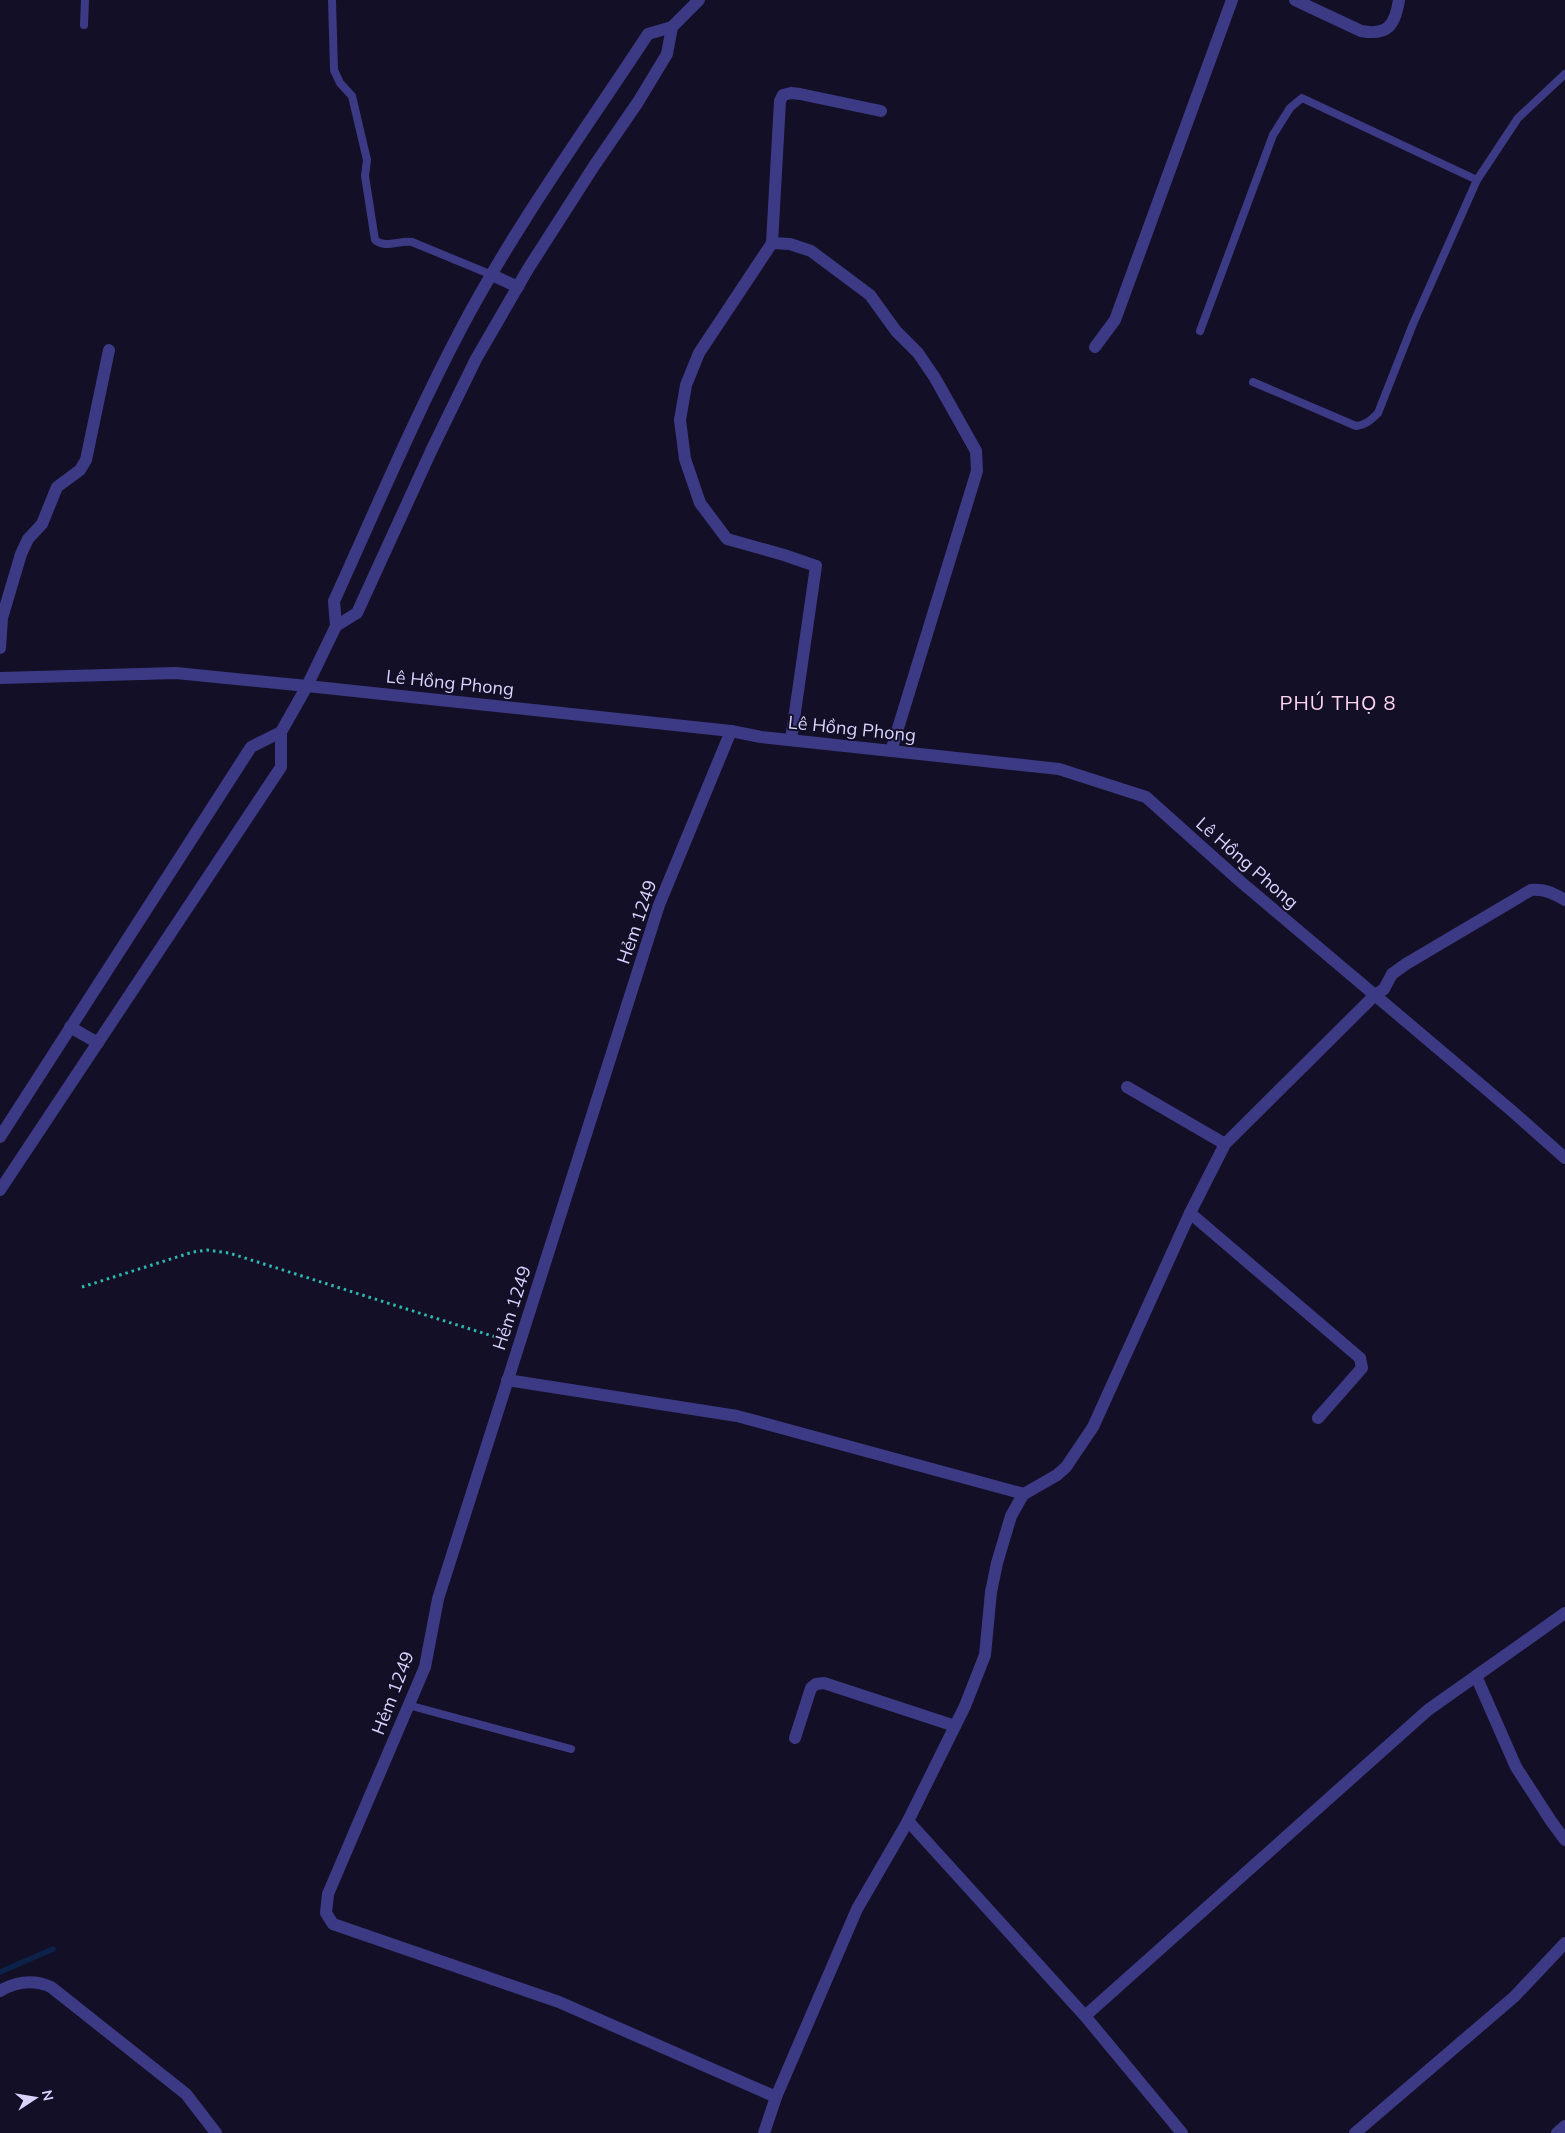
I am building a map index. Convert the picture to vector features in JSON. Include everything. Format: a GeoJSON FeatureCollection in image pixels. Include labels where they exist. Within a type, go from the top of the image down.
{"type":"FeatureCollection","features":[{"type":"Feature","properties":{"kind":"street"},"geometry":{"type":"LineString","coordinates":[[0,1190],[281,767],[281,732],[307,686],[336,626],[334,601],[418,417],[462,327],[514,236],[648,34],[672,27],[699,0]]}},
{"type":"Feature","properties":{"kind":"street"},"geometry":{"type":"LineString","coordinates":[[1095,346],[1115,320],[1232,0]]}},
{"type":"Feature","properties":{"kind":"street"},"geometry":{"type":"LineString","coordinates":[[1294,0],[1361,30],[1378,32],[1389,27],[1397,13],[1399,0]]}},
{"type":"Feature","properties":{"kind":"street"},"geometry":{"type":"LineString","coordinates":[[336,626],[357,613],[476,359],[518,287],[667,54],[672,27]]}},
{"type":"Feature","properties":{"kind":"street"},"geometry":{"type":"LineString","coordinates":[[791,740],[816,566],[727,538],[700,503],[685,459],[680,420],[686,385],[699,353],[772,242],[780,101],[783,95],[791,93],[800,94],[881,111]]}},
{"type":"Feature","properties":{"kind":"street"},"geometry":{"type":"LineString","coordinates":[[772,242],[790,244],[811,251],[870,295],[896,331],[918,353],[935,378],[976,451],[977,471],[891,751]]}},
{"type":"Feature","properties":{"kind":"street"},"geometry":{"type":"LineString","coordinates":[[492,275],[518,287]]}},
{"type":"Feature","properties":{"kind":"street"},"geometry":{"type":"LineString","coordinates":[[0,648],[2,618],[21,554],[28,539],[42,524],[57,488],[80,470],[86,460],[109,350]]}},
{"type":"Feature","properties":{"kind":"street","name":"Lê Hồng Phong"},"geometry":{"type":"LineString","coordinates":[[0,678],[176,673],[1059,769],[1146,798],[1241,882],[1565,1158]]}},
{"type":"Feature","properties":{"kind":"street"},"geometry":{"type":"LineString","coordinates":[[0,1137],[251,747],[281,732]]}},
{"type":"Feature","properties":{"kind":"street","name":"Hẻm 1249"},"geometry":{"type":"LineString","coordinates":[[731,732],[659,905],[438,1599],[425,1667],[328,1894],[326,1913],[333,1924],[559,2002],[776,2097]]}},
{"type":"Feature","properties":{"kind":"street"},"geometry":{"type":"LineString","coordinates":[[764,2133],[776,2097],[857,1909],[908,1821],[955,1726],[985,1655],[990,1592],[1011,1516],[1024,1494],[1058,1475],[1066,1467],[1092,1427],[1190,1213],[1225,1144],[1374,996],[1384,989],[1392,974],[1531,890],[1541,889],[1552,892],[1565,900]]}},
{"type":"Feature","properties":{"kind":"street"},"geometry":{"type":"LineString","coordinates":[[70,1027],[98,1043]]}},
{"type":"Feature","properties":{"kind":"street"},"geometry":{"type":"LineString","coordinates":[[1127,1087],[1225,1144]]}},
{"type":"Feature","properties":{"kind":"street"},"geometry":{"type":"LineString","coordinates":[[1190,1213],[1360,1358],[1362,1368],[1318,1418]]}},
{"type":"Feature","properties":{"kind":"street"},"geometry":{"type":"LineString","coordinates":[[507,1380],[737,1416],[1024,1494]]}},
{"type":"Feature","properties":{"kind":"street"},"geometry":{"type":"LineString","coordinates":[[1085,2016],[1428,1710],[1565,1612]]}},
{"type":"Feature","properties":{"kind":"street"},"geometry":{"type":"LineString","coordinates":[[1476,1676],[1516,1767],[1565,1840]]}},
{"type":"Feature","properties":{"kind":"street"},"geometry":{"type":"LineString","coordinates":[[795,1738],[811,1688],[816,1684],[824,1683],[955,1726]]}},
{"type":"Feature","properties":{"kind":"street"},"geometry":{"type":"LineString","coordinates":[[908,1821],[1085,2016],[1182,2133]]}},
{"type":"Feature","properties":{"kind":"street"},"geometry":{"type":"LineString","coordinates":[[1355,2133],[1514,1997],[1565,1943]]}},
{"type":"Feature","properties":{"kind":"street"},"geometry":{"type":"LineString","coordinates":[[0,1991],[20,1982],[37,1981],[51,1986],[186,2094],[216,2133]]}},
{"type":"Feature","properties":{"kind":"street"},"geometry":{"type":"LineString","coordinates":[[1557,2133],[1565,2126]]}},
{"type":"Feature","properties":{"kind":"lane"},"geometry":{"type":"LineString","coordinates":[[84,26],[85,0]]}},
{"type":"Feature","properties":{"kind":"lane"},"geometry":{"type":"LineString","coordinates":[[332,0],[334,70],[340,83],[352,96],[367,160],[365,176],[375,240],[382,244],[402,241],[412,242],[492,275]]}},
{"type":"Feature","properties":{"kind":"lane"},"geometry":{"type":"LineString","coordinates":[[1253,382],[1356,426],[1363,426],[1371,421],[1378,413],[1414,324],[1477,180],[1518,118],[1565,74]]}},
{"type":"Feature","properties":{"kind":"lane"},"geometry":{"type":"LineString","coordinates":[[1200,332],[1273,135],[1290,108],[1302,98],[1477,180]]}},
{"type":"Feature","properties":{"kind":"lane"},"geometry":{"type":"LineString","coordinates":[[408,1705],[571,1749]]}},
{"type":"Feature","properties":{"kind":"path"},"geometry":{"type":"LineString","coordinates":[[82,1287],[193,1252],[207,1250],[229,1252],[519,1344]]}},
{"type":"Feature","properties":{"kind":"waterway"},"geometry":{"type":"LineString","coordinates":[[0,1972],[53,1949]]}},
{"type":"Feature","properties":{"kind":"district","name":"PHÚ THỌ 8"},"geometry":{"type":"Point","coordinates":[1338,703]}}]}
